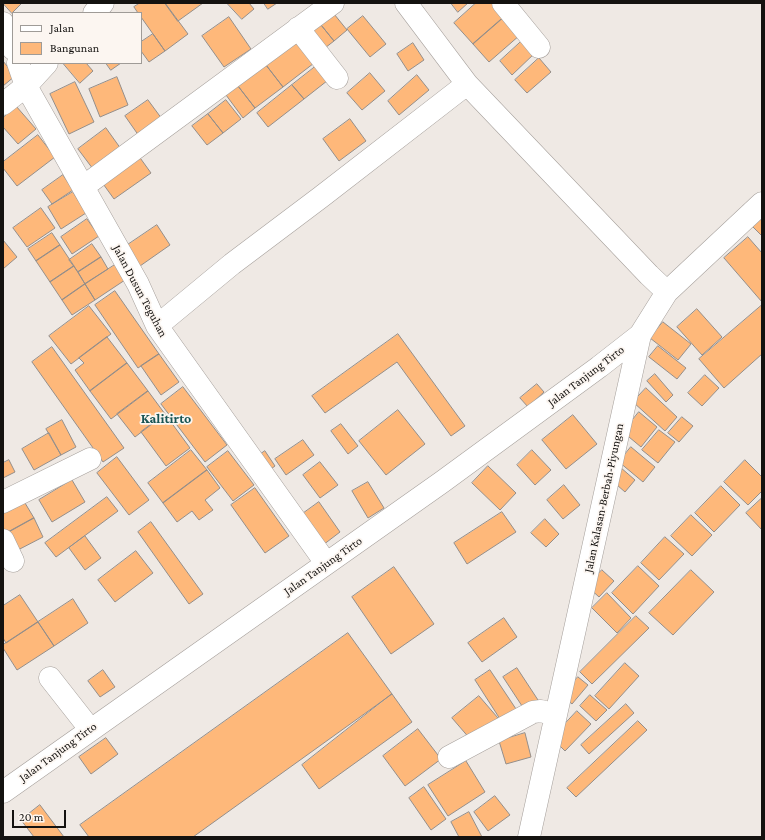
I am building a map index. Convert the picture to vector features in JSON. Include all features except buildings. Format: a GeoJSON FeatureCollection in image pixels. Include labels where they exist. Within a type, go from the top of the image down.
{"type":"FeatureCollection","features":[{"type":"Feature","properties":{"kind":"street"},"geometry":{"type":"LineString","coordinates":[[95,12],[103,3]]}},
{"type":"Feature","properties":{"kind":"street"},"geometry":{"type":"LineString","coordinates":[[83,187],[333,3]]}},
{"type":"Feature","properties":{"kind":"street"},"geometry":{"type":"LineString","coordinates":[[406,3],[467,84],[667,292]]}},
{"type":"Feature","properties":{"kind":"street"},"geometry":{"type":"LineString","coordinates":[[503,3],[539,47]]}},
{"type":"Feature","properties":{"kind":"street"},"geometry":{"type":"LineString","coordinates":[[3,23],[6,26],[12,45]]}},
{"type":"Feature","properties":{"kind":"street"},"geometry":{"type":"LineString","coordinates":[[298,28],[337,78]]}},
{"type":"Feature","properties":{"kind":"street","name":"Jalan Dusun Teguhan"},"geometry":{"type":"LineString","coordinates":[[18,64],[26,86],[138,284],[157,326],[326,563]]}},
{"type":"Feature","properties":{"kind":"street"},"geometry":{"type":"LineString","coordinates":[[3,104],[26,86],[46,64]]}},
{"type":"Feature","properties":{"kind":"street"},"geometry":{"type":"LineString","coordinates":[[157,326],[232,264],[467,84]]}},
{"type":"Feature","properties":{"kind":"street","name":"Jalan Kalasan-Berbah-Piyungan"},"geometry":{"type":"LineString","coordinates":[[529,837],[640,335],[667,292],[762,203]]}},
{"type":"Feature","properties":{"kind":"street","name":"Jalan Tanjung Tirto"},"geometry":{"type":"LineString","coordinates":[[3,792],[90,729],[442,482],[599,367],[640,335]]}},
{"type":"Feature","properties":{"kind":"street"},"geometry":{"type":"LineString","coordinates":[[599,367],[628,388]]}},
{"type":"Feature","properties":{"kind":"street"},"geometry":{"type":"LineString","coordinates":[[3,502],[90,459]]}},
{"type":"Feature","properties":{"kind":"street"},"geometry":{"type":"LineString","coordinates":[[3,540],[13,561]]}},
{"type":"Feature","properties":{"kind":"street"},"geometry":{"type":"LineString","coordinates":[[50,678],[90,729]]}},
{"type":"Feature","properties":{"kind":"street"},"geometry":{"type":"LineString","coordinates":[[449,757],[533,712],[541,711],[556,715]]}},
{"type":"Feature","properties":{"kind":"district","name":"Kalitirto"},"geometry":{"type":"Point","coordinates":[166,419]}}]}
